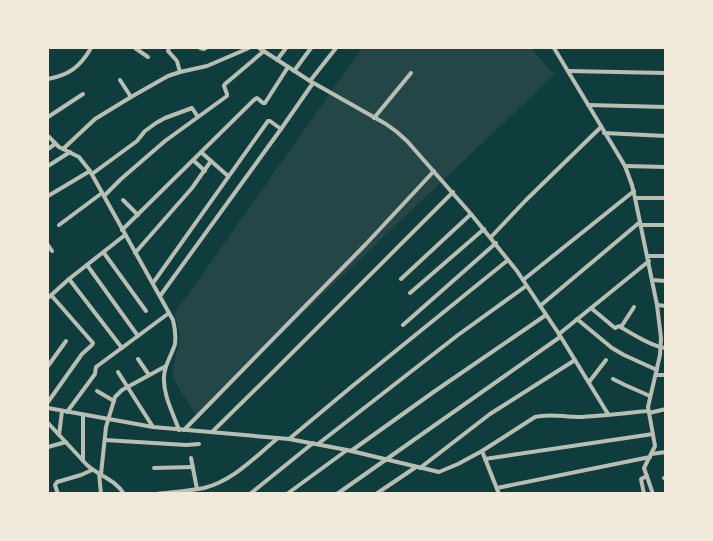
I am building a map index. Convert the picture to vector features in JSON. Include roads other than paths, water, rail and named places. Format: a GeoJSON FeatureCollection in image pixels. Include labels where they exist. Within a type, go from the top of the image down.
{"type":"FeatureCollection","features":[{"type":"Feature","properties":{"kind":"street"},"geometry":{"type":"LineString","coordinates":[[48,79],[75,69],[85,58],[90,48]]}},
{"type":"Feature","properties":{"kind":"street"},"geometry":{"type":"LineString","coordinates":[[136,48],[148,57]]}},
{"type":"Feature","properties":{"kind":"street"},"geometry":{"type":"LineString","coordinates":[[169,48],[168,51],[176,61],[180,72]]}},
{"type":"Feature","properties":{"kind":"street"},"geometry":{"type":"LineString","coordinates":[[200,48],[206,48]]}},
{"type":"Feature","properties":{"kind":"street"},"geometry":{"type":"LineString","coordinates":[[63,149],[88,125],[168,76],[207,66],[249,48]]}},
{"type":"Feature","properties":{"kind":"street"},"geometry":{"type":"LineString","coordinates":[[258,48],[311,82],[386,124],[402,136],[496,243],[560,335],[608,414]]}},
{"type":"Feature","properties":{"kind":"street"},"geometry":{"type":"LineString","coordinates":[[59,225],[103,195],[165,140],[227,96],[225,84],[270,48]]}},
{"type":"Feature","properties":{"kind":"street"},"geometry":{"type":"LineString","coordinates":[[277,60],[286,48]]}},
{"type":"Feature","properties":{"kind":"street"},"geometry":{"type":"LineString","coordinates":[[294,71],[311,48]]}},
{"type":"Feature","properties":{"kind":"street"},"geometry":{"type":"LineString","coordinates":[[160,296],[281,129],[311,82],[336,48]]}},
{"type":"Feature","properties":{"kind":"street"},"geometry":{"type":"LineString","coordinates":[[554,48],[625,166],[634,191],[658,306],[663,348],[650,396],[648,412],[655,446],[645,466],[653,494]]}},
{"type":"Feature","properties":{"kind":"street"},"geometry":{"type":"LineString","coordinates":[[122,230],[256,98],[264,104],[288,67]]}},
{"type":"Feature","properties":{"kind":"street"},"geometry":{"type":"LineString","coordinates":[[568,71],[666,73]]}},
{"type":"Feature","properties":{"kind":"street"},"geometry":{"type":"LineString","coordinates":[[374,118],[411,73]]}},
{"type":"Feature","properties":{"kind":"street"},"geometry":{"type":"LineString","coordinates":[[120,80],[131,97]]}},
{"type":"Feature","properties":{"kind":"street"},"geometry":{"type":"LineString","coordinates":[[48,117],[83,94]]}},
{"type":"Feature","properties":{"kind":"street"},"geometry":{"type":"LineString","coordinates":[[588,104],[666,107]]}},
{"type":"Feature","properties":{"kind":"street"},"geometry":{"type":"LineString","coordinates":[[48,196],[91,172],[137,141],[145,131],[160,120],[192,108],[198,117]]}},
{"type":"Feature","properties":{"kind":"street"},"geometry":{"type":"LineString","coordinates":[[152,283],[268,121],[271,121],[281,129]]}},
{"type":"Feature","properties":{"kind":"street"},"geometry":{"type":"LineString","coordinates":[[491,237],[601,127]]}},
{"type":"Feature","properties":{"kind":"street"},"geometry":{"type":"LineString","coordinates":[[604,133],[666,136]]}},
{"type":"Feature","properties":{"kind":"street"},"geometry":{"type":"LineString","coordinates":[[48,136],[55,144],[81,159],[91,172],[170,313],[176,335],[173,350],[166,366],[164,376],[165,387],[181,430]]}},
{"type":"Feature","properties":{"kind":"street"},"geometry":{"type":"LineString","coordinates":[[48,149],[55,144]]}},
{"type":"Feature","properties":{"kind":"street"},"geometry":{"type":"LineString","coordinates":[[48,166],[70,152]]}},
{"type":"Feature","properties":{"kind":"street"},"geometry":{"type":"LineString","coordinates":[[202,153],[228,176]]}},
{"type":"Feature","properties":{"kind":"street"},"geometry":{"type":"LineString","coordinates":[[194,160],[205,171]]}},
{"type":"Feature","properties":{"kind":"street"},"geometry":{"type":"LineString","coordinates":[[135,253],[192,188],[211,161]]}},
{"type":"Feature","properties":{"kind":"street"},"geometry":{"type":"LineString","coordinates":[[625,166],[666,167]]}},
{"type":"Feature","properties":{"kind":"street"},"geometry":{"type":"LineString","coordinates":[[181,430],[366,244],[434,172]]}},
{"type":"Feature","properties":{"kind":"street"},"geometry":{"type":"LineString","coordinates":[[523,280],[634,191]]}},
{"type":"Feature","properties":{"kind":"street"},"geometry":{"type":"LineString","coordinates":[[212,432],[453,192]]}},
{"type":"Feature","properties":{"kind":"street"},"geometry":{"type":"LineString","coordinates":[[635,198],[666,198]]}},
{"type":"Feature","properties":{"kind":"street"},"geometry":{"type":"LineString","coordinates":[[123,200],[138,215]]}},
{"type":"Feature","properties":{"kind":"street"},"geometry":{"type":"LineString","coordinates":[[401,279],[471,214]]}},
{"type":"Feature","properties":{"kind":"street"},"geometry":{"type":"LineString","coordinates":[[540,306],[640,224],[666,225]]}},
{"type":"Feature","properties":{"kind":"street"},"geometry":{"type":"LineString","coordinates":[[410,292],[484,229]]}},
{"type":"Feature","properties":{"kind":"street"},"geometry":{"type":"LineString","coordinates":[[48,402],[82,354],[92,345],[92,342],[49,296],[125,235]]}},
{"type":"Feature","properties":{"kind":"street"},"geometry":{"type":"LineString","coordinates":[[403,325],[496,243]]}},
{"type":"Feature","properties":{"kind":"street"},"geometry":{"type":"LineString","coordinates":[[48,245],[52,251]]}},
{"type":"Feature","properties":{"kind":"street"},"geometry":{"type":"LineString","coordinates":[[104,253],[146,311]]}},
{"type":"Feature","properties":{"kind":"street"},"geometry":{"type":"LineString","coordinates":[[337,494],[560,335],[648,258],[666,256]]}},
{"type":"Feature","properties":{"kind":"street"},"geometry":{"type":"LineString","coordinates":[[289,439],[508,260]]}},
{"type":"Feature","properties":{"kind":"street"},"geometry":{"type":"LineString","coordinates":[[87,265],[138,336]]}},
{"type":"Feature","properties":{"kind":"street"},"geometry":{"type":"LineString","coordinates":[[69,279],[122,348]]}},
{"type":"Feature","properties":{"kind":"street"},"geometry":{"type":"LineString","coordinates":[[652,280],[666,280]]}},
{"type":"Feature","properties":{"kind":"street"},"geometry":{"type":"LineString","coordinates":[[318,444],[458,335],[526,286]]}},
{"type":"Feature","properties":{"kind":"street"},"geometry":{"type":"LineString","coordinates":[[658,306],[666,306]]}},
{"type":"Feature","properties":{"kind":"street"},"geometry":{"type":"LineString","coordinates":[[621,327],[634,307]]}},
{"type":"Feature","properties":{"kind":"street"},"geometry":{"type":"LineString","coordinates":[[591,308],[615,328],[621,327],[663,348]]}},
{"type":"Feature","properties":{"kind":"street"},"geometry":{"type":"LineString","coordinates":[[59,435],[65,412],[95,374],[96,367],[170,313]]}},
{"type":"Feature","properties":{"kind":"street"},"geometry":{"type":"LineString","coordinates":[[287,494],[546,315]]}},
{"type":"Feature","properties":{"kind":"street"},"geometry":{"type":"LineString","coordinates":[[577,319],[612,348],[657,370]]}},
{"type":"Feature","properties":{"kind":"street"},"geometry":{"type":"LineString","coordinates":[[48,366],[66,341]]}},
{"type":"Feature","properties":{"kind":"street"},"geometry":{"type":"LineString","coordinates":[[138,359],[149,375]]}},
{"type":"Feature","properties":{"kind":"street"},"geometry":{"type":"LineString","coordinates":[[376,494],[418,468],[490,414],[575,360]]}},
{"type":"Feature","properties":{"kind":"street"},"geometry":{"type":"LineString","coordinates":[[589,382],[606,360]]}},
{"type":"Feature","properties":{"kind":"street"},"geometry":{"type":"LineString","coordinates":[[101,494],[100,474],[109,419],[114,401],[120,392],[127,387],[166,366]]}},
{"type":"Feature","properties":{"kind":"street"},"geometry":{"type":"LineString","coordinates":[[118,372],[153,427]]}},
{"type":"Feature","properties":{"kind":"street"},"geometry":{"type":"LineString","coordinates":[[656,375],[666,375]]}},
{"type":"Feature","properties":{"kind":"street"},"geometry":{"type":"LineString","coordinates":[[613,379],[650,396]]}},
{"type":"Feature","properties":{"kind":"street"},"geometry":{"type":"LineString","coordinates":[[97,391],[114,401]]}},
{"type":"Feature","properties":{"kind":"street"},"geometry":{"type":"LineString","coordinates":[[48,408],[153,427],[289,439],[387,459],[434,472],[444,471],[535,417],[543,415],[575,417],[666,409]]}},
{"type":"Feature","properties":{"kind":"street"},"geometry":{"type":"LineString","coordinates":[[83,415],[83,461]]}},
{"type":"Feature","properties":{"kind":"street"},"geometry":{"type":"LineString","coordinates":[[48,423],[92,470],[118,485],[124,494]]}},
{"type":"Feature","properties":{"kind":"street"},"geometry":{"type":"LineString","coordinates":[[485,459],[653,434]]}},
{"type":"Feature","properties":{"kind":"street"},"geometry":{"type":"LineString","coordinates":[[158,494],[212,486],[238,472],[278,438]]}},
{"type":"Feature","properties":{"kind":"street"},"geometry":{"type":"LineString","coordinates":[[105,440],[186,445],[199,444]]}},
{"type":"Feature","properties":{"kind":"street"},"geometry":{"type":"LineString","coordinates":[[48,447],[66,442]]}},
{"type":"Feature","properties":{"kind":"street"},"geometry":{"type":"LineString","coordinates":[[250,494],[313,444]]}},
{"type":"Feature","properties":{"kind":"street"},"geometry":{"type":"LineString","coordinates":[[482,450],[499,494]]}},
{"type":"Feature","properties":{"kind":"street"},"geometry":{"type":"LineString","coordinates":[[497,488],[666,452]]}},
{"type":"Feature","properties":{"kind":"street"},"geometry":{"type":"LineString","coordinates":[[191,458],[196,489]]}},
{"type":"Feature","properties":{"kind":"street"},"geometry":{"type":"LineString","coordinates":[[154,468],[193,467]]}},
{"type":"Feature","properties":{"kind":"street"},"geometry":{"type":"LineString","coordinates":[[58,494],[55,485],[57,482],[92,470]]}},
{"type":"Feature","properties":{"kind":"street"},"geometry":{"type":"LineString","coordinates":[[644,494],[640,481],[641,478],[647,476]]}}]}
